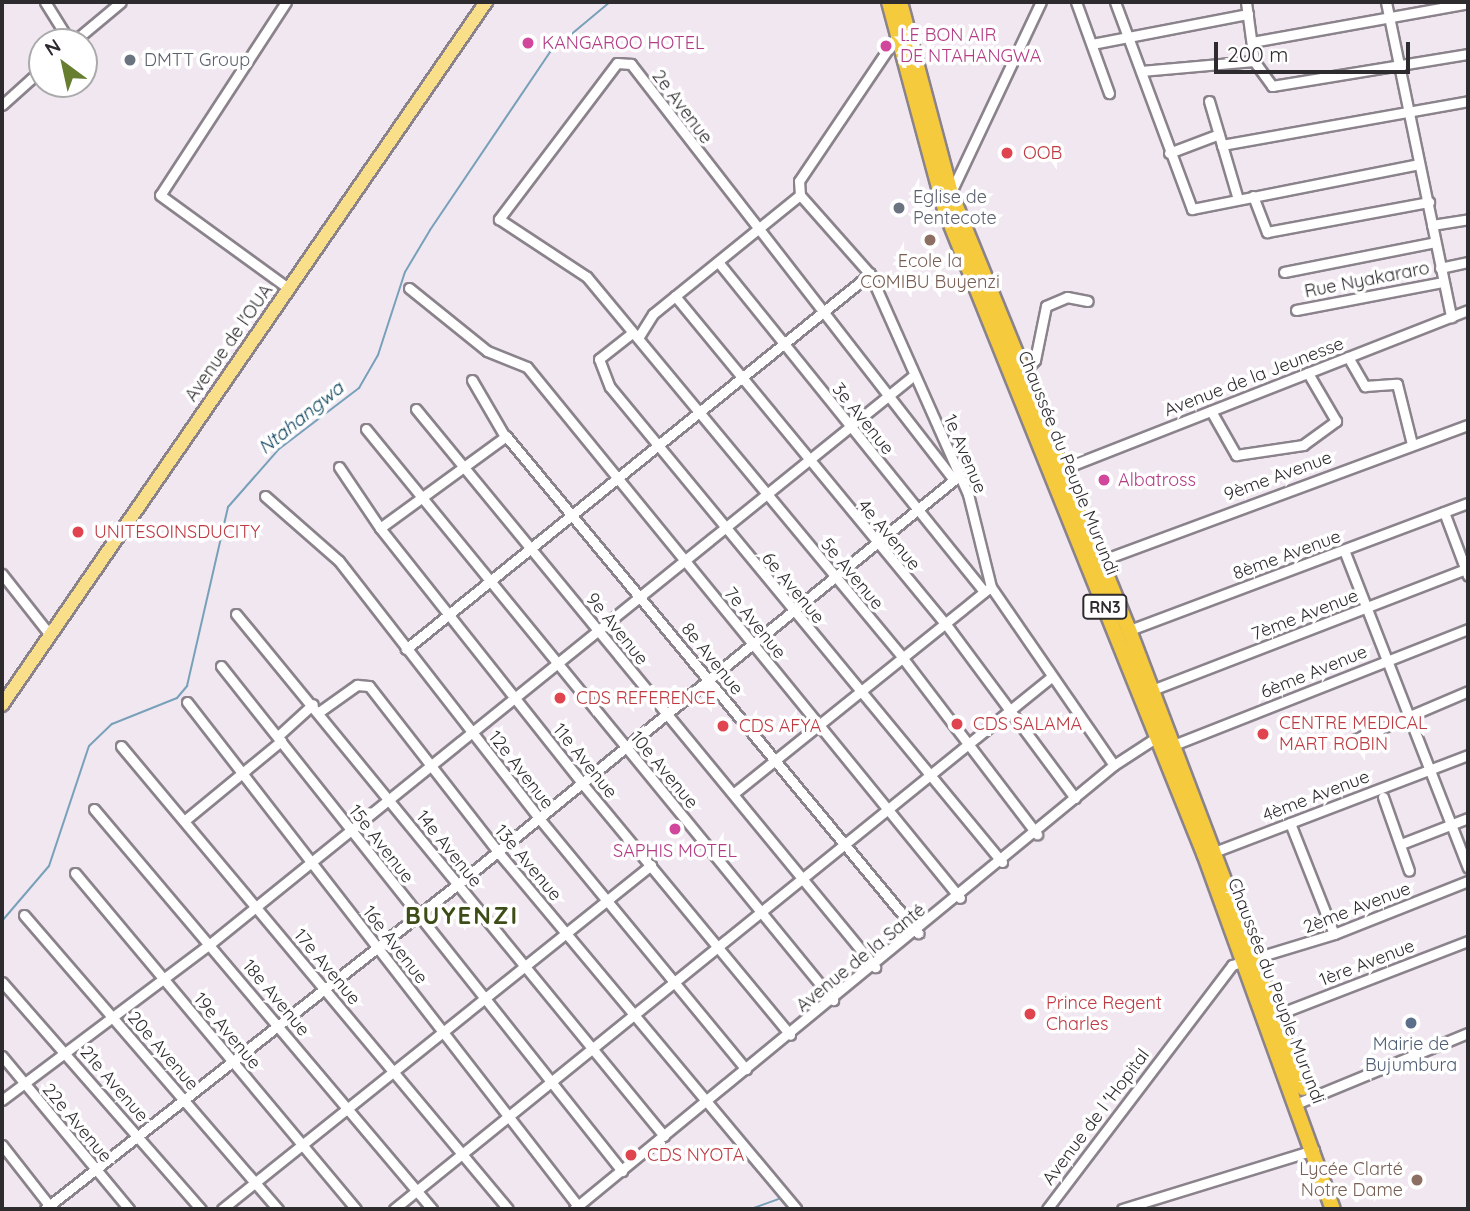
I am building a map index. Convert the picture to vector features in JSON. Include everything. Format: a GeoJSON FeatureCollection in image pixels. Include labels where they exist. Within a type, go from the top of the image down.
{"type":"FeatureCollection","features":[{"type":"Feature","properties":{"kind":"highway","name":"Chaussée du Peuple Murundi"},"geometry":{"type":"LineString","coordinates":[[890,2],[951,194],[1024,372],[1058,471],[1122,633],[1214,852],[1250,961],[1276,1015],[1333,1209]]}},
{"type":"Feature","properties":{"kind":"highway","name":"Chaussée du Peuple Murundi"},"geometry":{"type":"LineString","coordinates":[[900,2],[900,33],[945,210],[1100,561],[1122,633],[1152,690],[1165,738],[1343,1209]]}},
{"type":"Feature","properties":{"kind":"main road","name":"Avenue de l'OUA"},"geometry":{"type":"LineString","coordinates":[[2,705],[486,2]]}},
{"type":"Feature","properties":{"kind":"street"},"geometry":{"type":"LineString","coordinates":[[45,2],[63,28]]}},
{"type":"Feature","properties":{"kind":"street"},"geometry":{"type":"LineString","coordinates":[[89,28],[121,2]]}},
{"type":"Feature","properties":{"kind":"street"},"geometry":{"type":"LineString","coordinates":[[286,2],[160,195],[288,288]]}},
{"type":"Feature","properties":{"kind":"street"},"geometry":{"type":"LineString","coordinates":[[945,210],[1041,2]]}},
{"type":"Feature","properties":{"kind":"street"},"geometry":{"type":"LineString","coordinates":[[1076,2],[1109,93]]}},
{"type":"Feature","properties":{"kind":"street"},"geometry":{"type":"LineString","coordinates":[[1115,2],[1129,32],[1169,153],[1192,209],[1237,195],[1253,196],[1419,164]]}},
{"type":"Feature","properties":{"kind":"street"},"geometry":{"type":"LineString","coordinates":[[1246,2],[1254,61],[1263,80],[1282,87],[1468,54]]}},
{"type":"Feature","properties":{"kind":"street"},"geometry":{"type":"LineString","coordinates":[[1386,2],[1451,317]]}},
{"type":"Feature","properties":{"kind":"street"},"geometry":{"type":"LineString","coordinates":[[1252,42],[1468,4]]}},
{"type":"Feature","properties":{"kind":"street"},"geometry":{"type":"LineString","coordinates":[[1092,44],[1129,32],[1248,13]]}},
{"type":"Feature","properties":{"kind":"street"},"geometry":{"type":"LineString","coordinates":[[635,336],[675,296],[759,231],[800,195],[799,181],[900,33]]}},
{"type":"Feature","properties":{"kind":"street"},"geometry":{"type":"LineString","coordinates":[[1142,71],[1254,61]]}},
{"type":"Feature","properties":{"kind":"street","name":"2e Avenue"},"geometry":{"type":"LineString","coordinates":[[635,336],[587,277],[499,213],[617,63],[631,64],[890,398],[957,477]]}},
{"type":"Feature","properties":{"kind":"street"},"geometry":{"type":"LineString","coordinates":[[2,105],[28,82]]}},
{"type":"Feature","properties":{"kind":"street"},"geometry":{"type":"LineString","coordinates":[[1209,101],[1237,195]]}},
{"type":"Feature","properties":{"kind":"street"},"geometry":{"type":"LineString","coordinates":[[1223,145],[1468,101]]}},
{"type":"Feature","properties":{"kind":"street"},"geometry":{"type":"LineString","coordinates":[[1169,153],[1219,134]]}},
{"type":"Feature","properties":{"kind":"street","name":"1e Avenue"},"geometry":{"type":"LineString","coordinates":[[800,195],[870,274],[957,477],[988,590],[1114,765]]}},
{"type":"Feature","properties":{"kind":"street"},"geometry":{"type":"LineString","coordinates":[[1253,196],[1267,232],[1429,202]]}},
{"type":"Feature","properties":{"kind":"street"},"geometry":{"type":"LineString","coordinates":[[1432,225],[1468,219]]}},
{"type":"Feature","properties":{"kind":"street"},"geometry":{"type":"LineString","coordinates":[[1284,272],[1435,242]]}},
{"type":"Feature","properties":{"kind":"street"},"geometry":{"type":"LineString","coordinates":[[1440,268],[1468,262]]}},
{"type":"Feature","properties":{"kind":"street","name":"3e Avenue"},"geometry":{"type":"LineString","coordinates":[[719,263],[916,512],[988,590]]}},
{"type":"Feature","properties":{"kind":"street"},"geometry":{"type":"LineString","coordinates":[[406,649],[870,274]]}},
{"type":"Feature","properties":{"kind":"street","name":"Rue Nyakararo"},"geometry":{"type":"LineString","coordinates":[[1296,310],[1443,282]]}},
{"type":"Feature","properties":{"kind":"street","name":"7e Avenue"},"geometry":{"type":"LineString","coordinates":[[409,288],[488,351],[527,367],[614,479],[820,723],[960,898]]}},
{"type":"Feature","properties":{"kind":"street","name":"4e Avenue"},"geometry":{"type":"LineString","coordinates":[[675,296],[875,545],[945,623],[1075,798]]}},
{"type":"Feature","properties":{"kind":"street"},"geometry":{"type":"LineString","coordinates":[[1024,372],[1035,360],[1046,306],[1067,297],[1088,301]]}},
{"type":"Feature","properties":{"kind":"street","name":"Avenue de la Jeunesse"},"geometry":{"type":"LineString","coordinates":[[1058,471],[1468,310]]}},
{"type":"Feature","properties":{"kind":"street","name":"5e Avenue"},"geometry":{"type":"LineString","coordinates":[[635,336],[902,657],[968,747],[1037,834]]}},
{"type":"Feature","properties":{"kind":"street","name":"6e Avenue"},"geometry":{"type":"LineString","coordinates":[[635,336],[599,361],[610,387],[725,531],[1002,862]]}},
{"type":"Feature","properties":{"kind":"street"},"geometry":{"type":"LineString","coordinates":[[1348,357],[1365,386],[1397,384],[1412,444]]}},
{"type":"Feature","properties":{"kind":"street"},"geometry":{"type":"LineString","coordinates":[[1211,411],[1236,455],[1303,445],[1323,437],[1336,421],[1308,373]]}},
{"type":"Feature","properties":{"kind":"street"},"geometry":{"type":"LineString","coordinates":[[2,1100],[26,1086],[210,944],[557,665],[639,593],[725,531],[914,376]]}},
{"type":"Feature","properties":{"kind":"street","name":"8e Avenue"},"geometry":{"type":"LineString","coordinates":[[472,380],[507,437],[639,593],[708,681],[918,933]]}},
{"type":"Feature","properties":{"kind":"street","name":"9e Avenue"},"geometry":{"type":"LineString","coordinates":[[416,409],[875,967]]}},
{"type":"Feature","properties":{"kind":"street","name":"9ème Avenue"},"geometry":{"type":"LineString","coordinates":[[1100,561],[1468,425]]}},
{"type":"Feature","properties":{"kind":"street","name":"10e Avenue"},"geometry":{"type":"LineString","coordinates":[[366,429],[832,1000]]}},
{"type":"Feature","properties":{"kind":"street"},"geometry":{"type":"LineString","coordinates":[[380,528],[462,465],[507,437]]}},
{"type":"Feature","properties":{"kind":"street","name":"11e Avenue"},"geometry":{"type":"LineString","coordinates":[[339,467],[380,528],[514,698],[790,1035]]}},
{"type":"Feature","properties":{"kind":"street"},"geometry":{"type":"LineString","coordinates":[[2,1145],[49,1208],[498,852],[623,746],[708,681],[957,477]]}},
{"type":"Feature","properties":{"kind":"street","name":"12e Avenue"},"geometry":{"type":"LineString","coordinates":[[265,496],[339,561],[538,817],[746,1069]]}},
{"type":"Feature","properties":{"kind":"street","name":"8ème Avenue"},"geometry":{"type":"LineString","coordinates":[[1122,633],[1468,503]]}},
{"type":"Feature","properties":{"kind":"street"},"geometry":{"type":"LineString","coordinates":[[1444,512],[1467,571]]}},
{"type":"Feature","properties":{"kind":"street"},"geometry":{"type":"LineString","coordinates":[[1344,550],[1468,868]]}},
{"type":"Feature","properties":{"kind":"street","name":"7ème Avenue"},"geometry":{"type":"LineString","coordinates":[[1152,690],[1467,571]]}},
{"type":"Feature","properties":{"kind":"street"},"geometry":{"type":"LineString","coordinates":[[2,574],[50,635]]}},
{"type":"Feature","properties":{"kind":"street"},"geometry":{"type":"LineString","coordinates":[[733,794],[988,590]]}},
{"type":"Feature","properties":{"kind":"street","name":"14e Avenue"},"geometry":{"type":"LineString","coordinates":[[236,614],[319,708],[389,801],[664,1136]]}},
{"type":"Feature","properties":{"kind":"street","name":"6ème Avenue"},"geometry":{"type":"LineString","coordinates":[[1165,738],[1386,661],[1468,629]]}},
{"type":"Feature","properties":{"kind":"street"},"geometry":{"type":"LineString","coordinates":[[268,642],[319,708]]}},
{"type":"Feature","properties":{"kind":"street","name":"15e Avenue"},"geometry":{"type":"LineString","coordinates":[[221,666],[481,999],[622,1171]]}},
{"type":"Feature","properties":{"kind":"street"},"geometry":{"type":"LineString","coordinates":[[394,1209],[552,1088],[636,1016],[1050,678]]}},
{"type":"Feature","properties":{"kind":"street","name":"13e Avenue"},"geometry":{"type":"LineString","coordinates":[[184,821],[279,738],[319,708],[358,685],[369,686],[498,852],[796,1209]]}},
{"type":"Feature","properties":{"kind":"street"},"geometry":{"type":"LineString","coordinates":[[1344,744],[1468,691]]}},
{"type":"Feature","properties":{"kind":"street","name":"16e Avenue"},"geometry":{"type":"LineString","coordinates":[[187,702],[511,1119],[576,1208]]}},
{"type":"Feature","properties":{"kind":"street","name":"Avenue de la Santé"},"geometry":{"type":"LineString","coordinates":[[576,1208],[918,933],[1037,834],[1114,765],[1165,738]]}},
{"type":"Feature","properties":{"kind":"street","name":"17e Avenue"},"geometry":{"type":"LineString","coordinates":[[121,746],[508,1209]]}},
{"type":"Feature","properties":{"kind":"street","name":"4ème Avenue"},"geometry":{"type":"LineString","coordinates":[[1214,852],[1468,755]]}},
{"type":"Feature","properties":{"kind":"street"},"geometry":{"type":"LineString","coordinates":[[1383,797],[1409,871]]}},
{"type":"Feature","properties":{"kind":"street","name":"18e Avenue"},"geometry":{"type":"LineString","coordinates":[[94,809],[349,1107],[432,1209]]}},
{"type":"Feature","properties":{"kind":"street"},"geometry":{"type":"LineString","coordinates":[[1401,844],[1468,818]]}},
{"type":"Feature","properties":{"kind":"street"},"geometry":{"type":"LineString","coordinates":[[1290,823],[1334,934]]}},
{"type":"Feature","properties":{"kind":"street"},"geometry":{"type":"LineString","coordinates":[[222,1209],[349,1107],[395,1074],[442,1030],[651,865]]}},
{"type":"Feature","properties":{"kind":"street","name":"19e Avenue"},"geometry":{"type":"LineString","coordinates":[[75,873],[356,1209]]}},
{"type":"Feature","properties":{"kind":"street","name":"2ème Avenue"},"geometry":{"type":"LineString","coordinates":[[1250,961],[1334,934],[1468,881]]}},
{"type":"Feature","properties":{"kind":"street","name":"20e Avenue"},"geometry":{"type":"LineString","coordinates":[[24,915],[278,1209]]}},
{"type":"Feature","properties":{"kind":"street","name":"1ère Avenue"},"geometry":{"type":"LineString","coordinates":[[1276,1015],[1468,941]]}},
{"type":"Feature","properties":{"kind":"street","name":"Avenue de l 'Hopital"},"geometry":{"type":"LineString","coordinates":[[1047,1209],[1221,975],[1250,961]]}},
{"type":"Feature","properties":{"kind":"street","name":"21e Avenue"},"geometry":{"type":"LineString","coordinates":[[2,982],[201,1209]]}},
{"type":"Feature","properties":{"kind":"street"},"geometry":{"type":"LineString","coordinates":[[1303,1101],[1468,1033]]}},
{"type":"Feature","properties":{"kind":"street","name":"22e Avenue"},"geometry":{"type":"LineString","coordinates":[[2,1056],[128,1209]]}},
{"type":"Feature","properties":{"kind":"street"},"geometry":{"type":"LineString","coordinates":[[1122,1209],[1314,1150]]}},
{"type":"Feature","properties":{"kind":"waterway","name":"Ntahangwa"},"geometry":{"type":"LineString","coordinates":[[2,921],[49,866],[89,746],[112,724],[177,698],[187,686],[228,507],[279,449],[359,388],[378,355],[405,272],[430,230],[550,52],[610,2]]}},
{"type":"Feature","properties":{"kind":"waterway"},"geometry":{"type":"LineString","coordinates":[[751,1209],[778,1199]]}},
{"type":"Feature","properties":{"kind":"place","name":"KANGAROO HOTEL"},"geometry":{"type":"Point","coordinates":[528,43]}},
{"type":"Feature","properties":{"kind":"place","name":"LE BON AIR DE NTAHANGWA"},"geometry":{"type":"Point","coordinates":[886,46]}},
{"type":"Feature","properties":{"kind":"place","name":"DMTT Group"},"geometry":{"type":"Point","coordinates":[130,60]}},
{"type":"Feature","properties":{"kind":"place","name":"OOB"},"geometry":{"type":"Point","coordinates":[1007,153]}},
{"type":"Feature","properties":{"kind":"place","name":"Eglise de Pentecote"},"geometry":{"type":"Point","coordinates":[899,208]}},
{"type":"Feature","properties":{"kind":"place","name":"Ecole la COMIBU Buyenzi"},"geometry":{"type":"Point","coordinates":[930,240]}},
{"type":"Feature","properties":{"kind":"place","name":"Albatross"},"geometry":{"type":"Point","coordinates":[1104,480]}},
{"type":"Feature","properties":{"kind":"place","name":"UNITESOINSDUCITY"},"geometry":{"type":"Point","coordinates":[78,532]}},
{"type":"Feature","properties":{"kind":"place","name":"CDS REFERENCE"},"geometry":{"type":"Point","coordinates":[560,698]}},
{"type":"Feature","properties":{"kind":"place","name":"CDS SALAMA"},"geometry":{"type":"Point","coordinates":[957,724]}},
{"type":"Feature","properties":{"kind":"place","name":"CDS AFYA"},"geometry":{"type":"Point","coordinates":[723,726]}},
{"type":"Feature","properties":{"kind":"place","name":"CENTRE MEDICAL MART ROBIN"},"geometry":{"type":"Point","coordinates":[1263,734]}},
{"type":"Feature","properties":{"kind":"place","name":"SAPHIS MOTEL"},"geometry":{"type":"Point","coordinates":[675,829]}},
{"type":"Feature","properties":{"kind":"place","name":"Prince Regent Charles"},"geometry":{"type":"Point","coordinates":[1030,1014]}},
{"type":"Feature","properties":{"kind":"place","name":"Mairie de Bujumbura"},"geometry":{"type":"Point","coordinates":[1411,1023]}},
{"type":"Feature","properties":{"kind":"place","name":"CDS NYOTA"},"geometry":{"type":"Point","coordinates":[631,1155]}},
{"type":"Feature","properties":{"kind":"place","name":"Lycée Clarté Notre Dame"},"geometry":{"type":"Point","coordinates":[1417,1180]}},
{"type":"Feature","properties":{"kind":"district","name":"BUYENZI"},"geometry":{"type":"Point","coordinates":[462,916]}}]}
